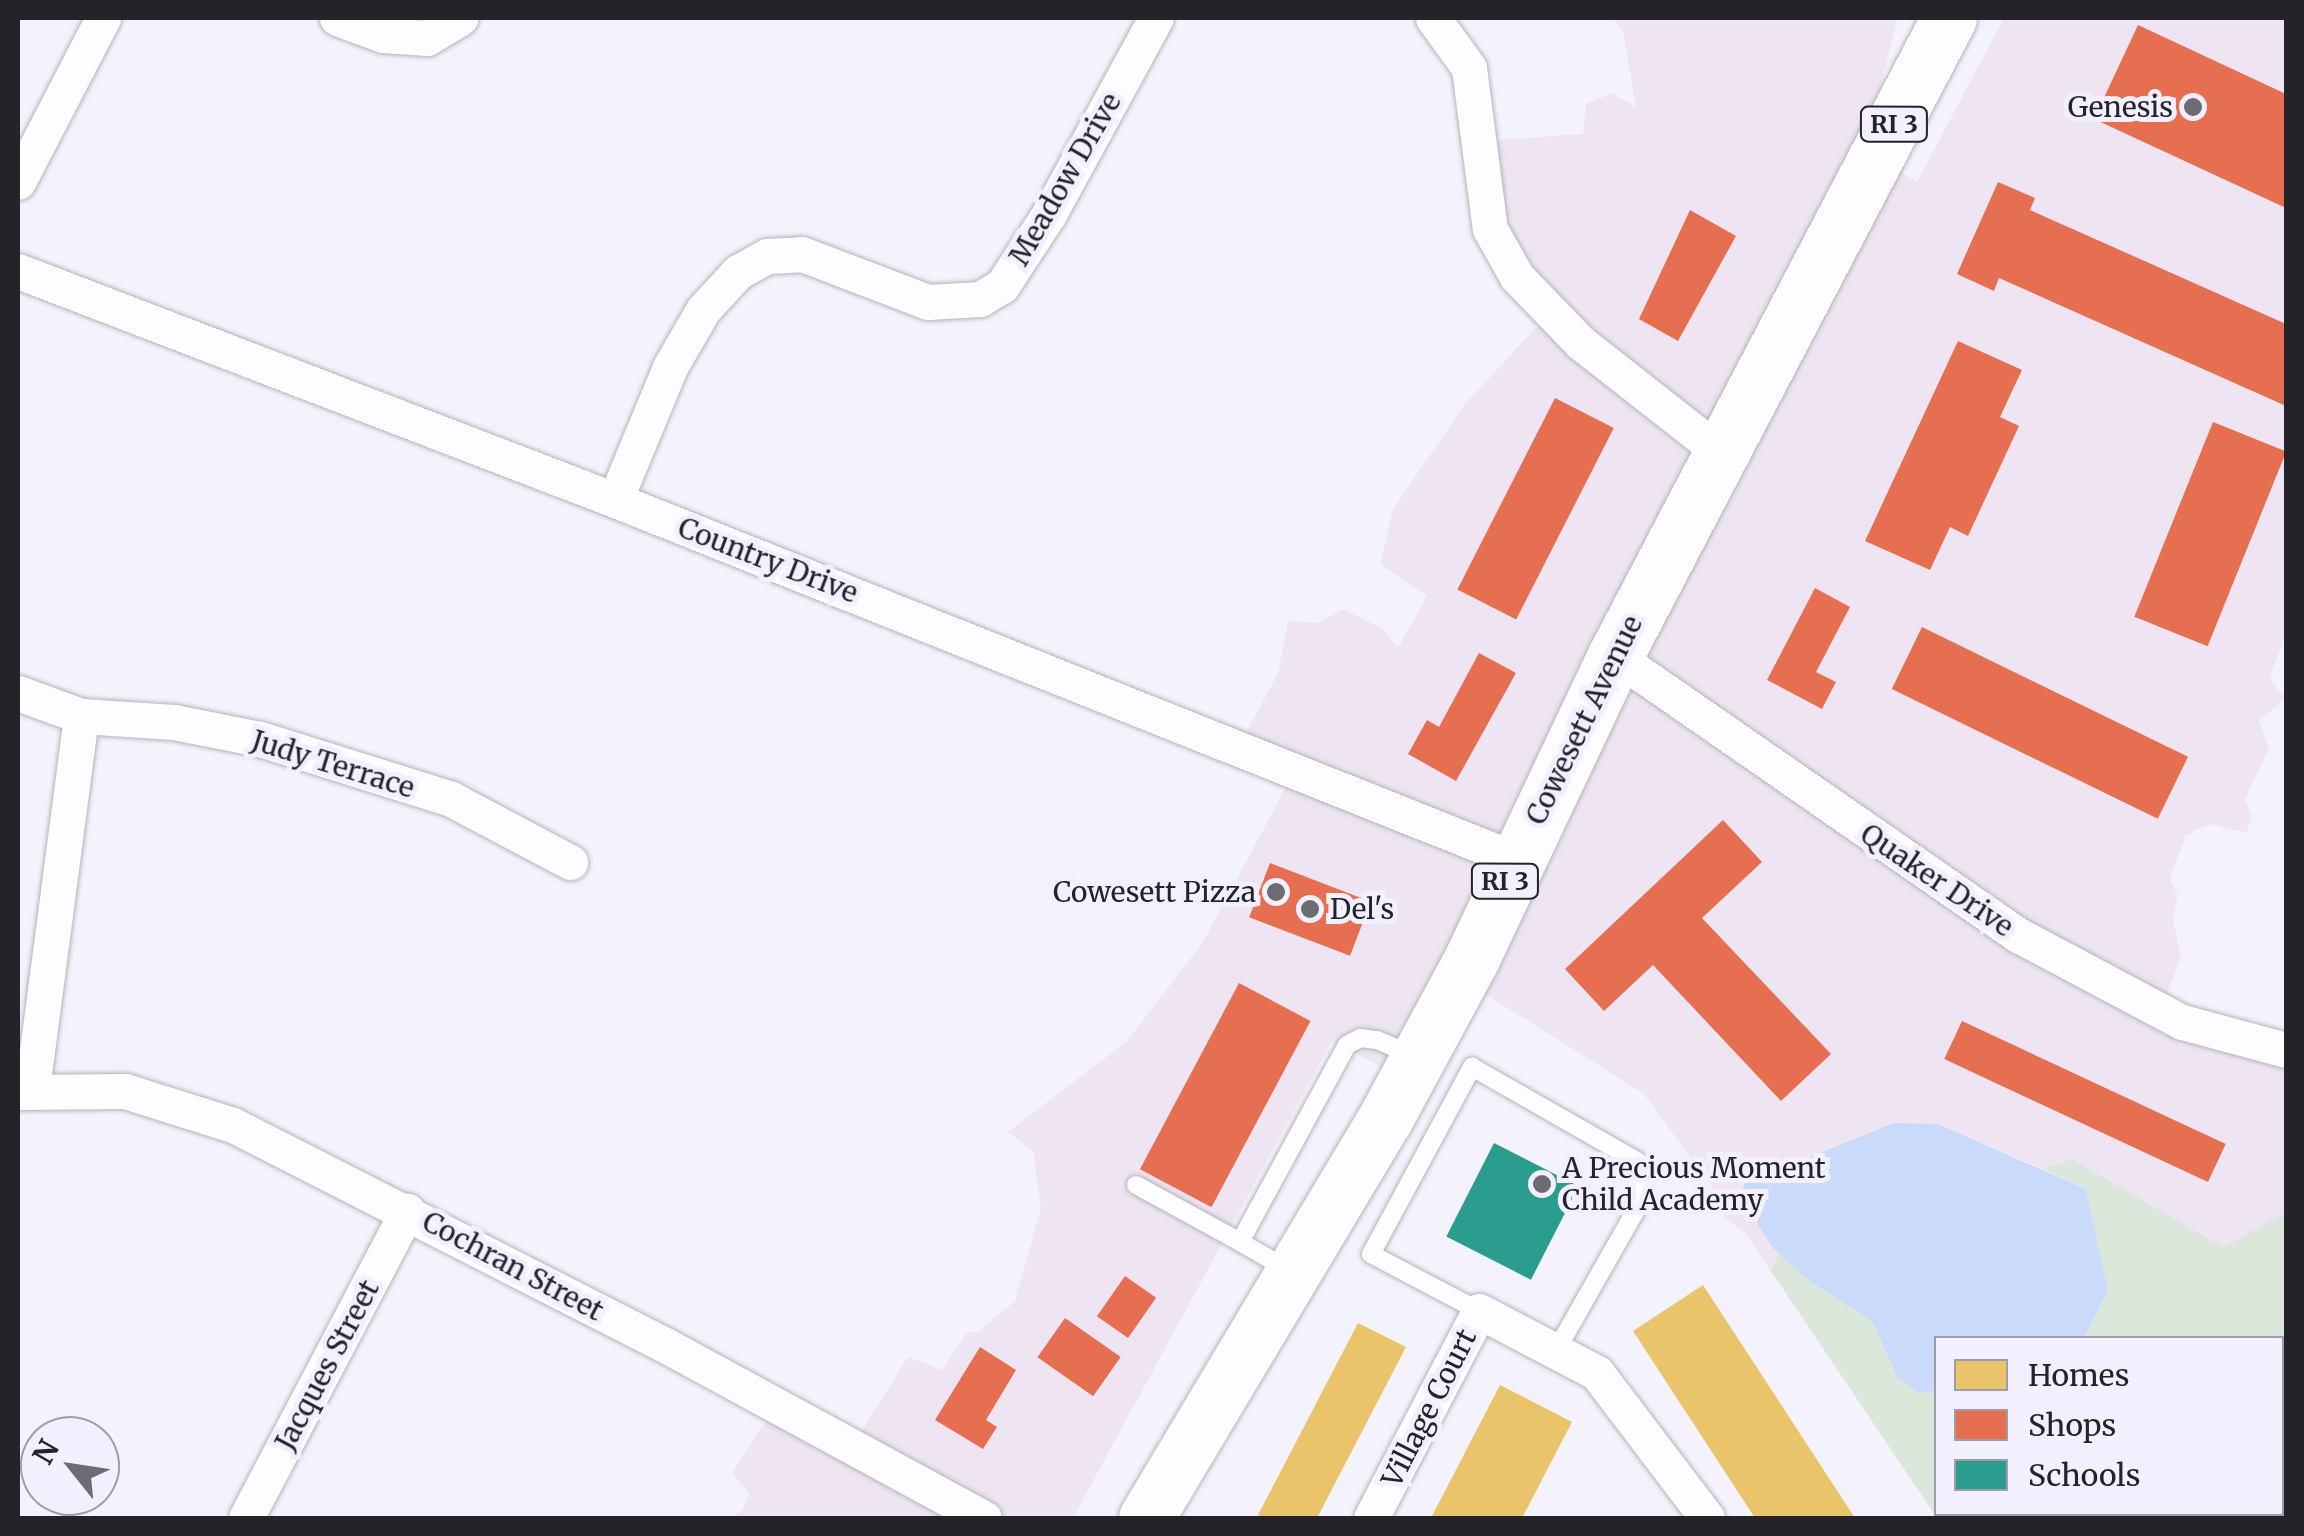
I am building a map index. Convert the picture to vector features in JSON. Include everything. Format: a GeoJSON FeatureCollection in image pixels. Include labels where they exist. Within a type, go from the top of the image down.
{"type":"FeatureCollection","features":[{"type":"Feature","properties":{"kind":"main road"},"geometry":{"type":"LineString","coordinates":[[1839,230],[1906,18]]}},
{"type":"Feature","properties":{"kind":"main road","name":"Cowesett Avenue"},"geometry":{"type":"LineString","coordinates":[[1146,1518],[1418,1057],[1615,656],[1949,18]]}},
{"type":"Feature","properties":{"kind":"street"},"geometry":{"type":"LineString","coordinates":[[18,182],[104,18]]}},
{"type":"Feature","properties":{"kind":"street"},"geometry":{"type":"LineString","coordinates":[[337,18],[383,35],[427,38],[460,18]]}},
{"type":"Feature","properties":{"kind":"street","name":"Meadow Drive"},"geometry":{"type":"LineString","coordinates":[[615,500],[670,368],[704,310],[738,272],[767,256],[802,254],[928,302],[980,299],[1002,286],[1049,214],[1156,18]]}},
{"type":"Feature","properties":{"kind":"street"},"geometry":{"type":"LineString","coordinates":[[1433,18],[1469,68],[1490,229],[1517,277],[1580,343],[1720,452]]}},
{"type":"Feature","properties":{"kind":"street","name":"Country Drive"},"geometry":{"type":"LineString","coordinates":[[18,272],[615,500],[1515,859]]}},
{"type":"Feature","properties":{"kind":"street","name":"Quaker Drive"},"geometry":{"type":"LineString","coordinates":[[1615,656],[2020,936],[2182,1022],[2286,1050]]}},
{"type":"Feature","properties":{"kind":"street","name":"Judy Terrace"},"geometry":{"type":"LineString","coordinates":[[18,694],[81,716],[174,722],[260,740],[451,799],[570,862]]}},
{"type":"Feature","properties":{"kind":"street"},"geometry":{"type":"LineString","coordinates":[[25,1090],[81,716]]}},
{"type":"Feature","properties":{"kind":"street","name":"Cochran Street"},"geometry":{"type":"LineString","coordinates":[[25,1090],[124,1091],[175,1102],[407,1211],[984,1518]]}},
{"type":"Feature","properties":{"kind":"street","name":"Jacques Street"},"geometry":{"type":"LineString","coordinates":[[246,1518],[407,1211]]}},
{"type":"Feature","properties":{"kind":"street","name":"Village Court"},"geometry":{"type":"LineString","coordinates":[[1371,1518],[1480,1310],[1597,1373],[1707,1518]]}},
{"type":"Feature","properties":{"kind":"lane"},"geometry":{"type":"LineString","coordinates":[[1240,1242],[1346,1045],[1360,1038],[1378,1040],[1418,1057]]}},
{"type":"Feature","properties":{"kind":"lane"},"geometry":{"type":"LineString","coordinates":[[1480,1310],[1371,1254],[1472,1067],[1637,1161],[1640,1203],[1556,1351]]}},
{"type":"Feature","properties":{"kind":"lane"},"geometry":{"type":"LineString","coordinates":[[1136,1186],[1294,1272]]}},
{"type":"Feature","properties":{"kind":"shaded area"},"geometry":{"type":"Polygon","coordinates":[[[1612,18],[1898,18],[1864,150],[1917,182],[2004,18],[2286,18],[2286,633],[2270,678],[2285,699],[2259,721],[2269,749],[2245,799],[2252,816],[2246,833],[2210,824],[2186,835],[2170,879],[2178,896],[2173,919],[2181,957],[2163,1006],[2286,1051],[2286,1212],[2223,1247],[2072,1159],[2043,1169],[1938,1124],[1754,1175],[1779,1251],[1771,1271],[1745,1233],[1723,1217],[1712,1187],[1644,1094],[1460,978],[1399,1076],[1332,1041],[1073,1518],[729,1518],[742,1511],[749,1493],[732,1473],[777,1403],[859,1435],[908,1357],[942,1370],[967,1333],[978,1332],[1015,1301],[1041,1208],[1033,1151],[1008,1132],[1127,1041],[1203,942],[1292,776],[1238,748],[1278,673],[1288,621],[1319,623],[1343,609],[1383,629],[1398,648],[1427,596],[1380,564],[1393,509],[1465,404],[1542,321],[1513,274],[1481,141],[1583,134],[1586,104],[1612,93],[1636,107],[1623,31],[1612,18]]]}},
{"type":"Feature","properties":{"kind":"green space"},"geometry":{"type":"Polygon","coordinates":[[[2072,1159],[2223,1247],[2286,1212],[2286,1518],[1937,1518],[2284,1516],[2284,1336],[2085,1336],[2108,1290],[2086,1189],[2043,1169],[2072,1159]]]}},
{"type":"Feature","properties":{"kind":"green space"},"geometry":{"type":"Polygon","coordinates":[[[1779,1251],[1809,1281],[1873,1322],[1897,1377],[1918,1392],[1934,1391],[1934,1514],[1771,1271],[1779,1251]]]}},
{"type":"Feature","properties":{"kind":"water"},"geometry":{"type":"Polygon","coordinates":[[[1894,1123],[1938,1124],[2086,1189],[2108,1290],[2085,1336],[1934,1336],[1934,1391],[1918,1393],[1897,1377],[1873,1322],[1809,1281],[1773,1248],[1739,1196],[1745,1183],[1894,1123]]]}},
{"type":"Feature","properties":{"kind":"building: Homes"},"geometry":{"type":"Polygon","coordinates":[[[1703,1285],[1855,1518],[1755,1518],[1633,1331],[1703,1285]]]}},
{"type":"Feature","properties":{"kind":"building: Homes"},"geometry":{"type":"Polygon","coordinates":[[[1358,1323],[1406,1347],[1317,1518],[1258,1515],[1358,1323]]]}},
{"type":"Feature","properties":{"kind":"building: Homes"},"geometry":{"type":"Polygon","coordinates":[[[1500,1385],[1572,1422],[1522,1518],[1431,1518],[1500,1385]]]}},
{"type":"Feature","properties":{"kind":"building: Shops","name":"Genesis"},"geometry":{"type":"Polygon","coordinates":[[[2138,25],[2286,94],[2286,208],[2094,119],[2138,25]]]}},
{"type":"Feature","properties":{"kind":"building: Shops"},"geometry":{"type":"Polygon","coordinates":[[[1998,182],[2035,198],[2030,210],[2286,324],[2286,406],[1999,278],[1994,291],[1957,274],[1998,182]]]}},
{"type":"Feature","properties":{"kind":"building: Shops"},"geometry":{"type":"Polygon","coordinates":[[[1690,210],[1736,236],[1678,341],[1639,319],[1690,210]]]}},
{"type":"Feature","properties":{"kind":"building: Shops"},"geometry":{"type":"Polygon","coordinates":[[[1958,341],[2022,370],[2000,417],[2019,426],[1968,536],[1950,527],[1930,570],[1865,541],[1958,341]]]}},
{"type":"Feature","properties":{"kind":"building: Shops"},"geometry":{"type":"Polygon","coordinates":[[[1555,398],[1614,428],[1516,620],[1457,590],[1555,398]]]}},
{"type":"Feature","properties":{"kind":"building: Shops"},"geometry":{"type":"Polygon","coordinates":[[[2213,422],[2286,452],[2208,646],[2134,617],[2213,422]]]}},
{"type":"Feature","properties":{"kind":"building: Shops"},"geometry":{"type":"Polygon","coordinates":[[[1815,588],[1850,607],[1816,672],[1836,682],[1822,709],[1767,680],[1815,588]]]}},
{"type":"Feature","properties":{"kind":"building: Shops"},"geometry":{"type":"Polygon","coordinates":[[[1922,627],[2188,757],[2158,819],[1892,689],[1922,627]]]}},
{"type":"Feature","properties":{"kind":"building: Shops"},"geometry":{"type":"Polygon","coordinates":[[[1479,653],[1516,673],[1456,781],[1408,754],[1427,720],[1439,727],[1479,653]]]}},
{"type":"Feature","properties":{"kind":"building: Shops"},"geometry":{"type":"Polygon","coordinates":[[[1723,820],[1762,862],[1702,918],[1831,1054],[1781,1101],[1653,965],[1604,1011],[1565,969],[1723,820]]]}},
{"type":"Feature","properties":{"kind":"building: Shops","name":"Del's"},"geometry":{"type":"Polygon","coordinates":[[[1270,863],[1371,902],[1350,956],[1249,917],[1270,863]]]}},
{"type":"Feature","properties":{"kind":"building: Shops"},"geometry":{"type":"Polygon","coordinates":[[[1239,983],[1311,1021],[1211,1207],[1140,1169],[1239,983]]]}},
{"type":"Feature","properties":{"kind":"building: Shops"},"geometry":{"type":"Polygon","coordinates":[[[1962,1021],[2226,1144],[2208,1182],[1944,1059],[1962,1021]]]}},
{"type":"Feature","properties":{"kind":"building: Shops"},"geometry":{"type":"Polygon","coordinates":[[[1125,1276],[1156,1298],[1128,1338],[1097,1316],[1125,1276]]]}},
{"type":"Feature","properties":{"kind":"building: Shops"},"geometry":{"type":"Polygon","coordinates":[[[1065,1318],[1121,1357],[1093,1396],[1037,1357],[1065,1318]]]}},
{"type":"Feature","properties":{"kind":"building: Shops"},"geometry":{"type":"Polygon","coordinates":[[[980,1347],[1016,1370],[986,1420],[997,1427],[983,1449],[935,1420],[980,1347]]]}},
{"type":"Feature","properties":{"kind":"building: Schools"},"geometry":{"type":"Polygon","coordinates":[[[1494,1143],[1579,1186],[1531,1280],[1446,1237],[1494,1143]]]}},
{"type":"Feature","properties":{"kind":"place","name":"Genesis"},"geometry":{"type":"Point","coordinates":[2193,107]}},
{"type":"Feature","properties":{"kind":"place","name":"Cowesett Pizza"},"geometry":{"type":"Point","coordinates":[1276,892]}},
{"type":"Feature","properties":{"kind":"place","name":"Del's"},"geometry":{"type":"Point","coordinates":[1310,909]}},
{"type":"Feature","properties":{"kind":"place","name":"A Precious Moment Child Academy"},"geometry":{"type":"Point","coordinates":[1542,1184]}}]}
